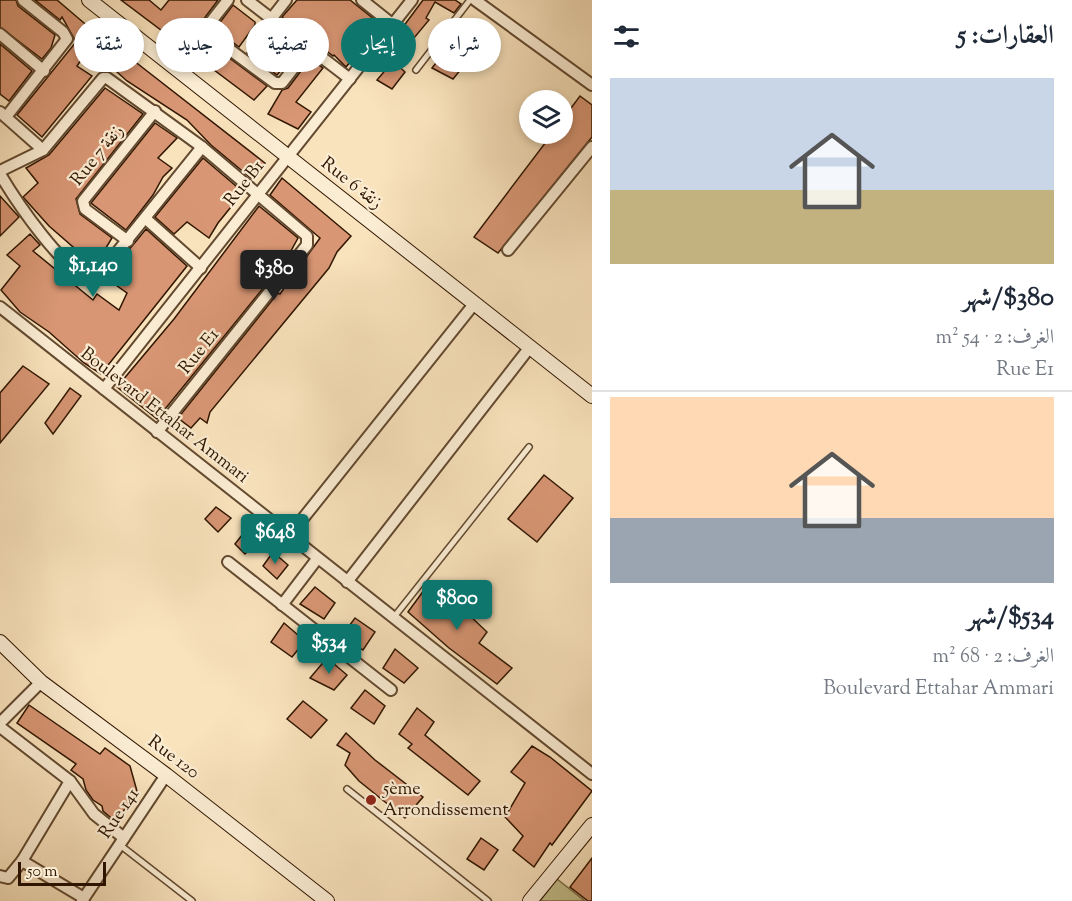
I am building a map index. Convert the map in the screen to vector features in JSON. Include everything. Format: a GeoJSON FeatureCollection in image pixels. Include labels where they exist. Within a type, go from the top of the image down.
{"type":"FeatureCollection","features":[{"type":"Feature","properties":{"kind":"street"},"geometry":{"type":"LineString","coordinates":[[23,0],[63,32],[67,39],[44,71],[3,114],[43,150]]}},
{"type":"Feature","properties":{"kind":"street","name":"Rue 6 زنقة"},"geometry":{"type":"LineString","coordinates":[[89,0],[592,396]]}},
{"type":"Feature","properties":{"kind":"street"},"geometry":{"type":"LineString","coordinates":[[228,0],[206,28],[206,32],[246,62]]}},
{"type":"Feature","properties":{"kind":"street"},"geometry":{"type":"LineString","coordinates":[[247,0],[272,18],[286,0]]}},
{"type":"Feature","properties":{"kind":"street"},"geometry":{"type":"LineString","coordinates":[[362,0],[384,18]]}},
{"type":"Feature","properties":{"kind":"street","name":"Rue B1"},"geometry":{"type":"LineString","coordinates":[[397,18],[412,0]]}},
{"type":"Feature","properties":{"kind":"street"},"geometry":{"type":"LineString","coordinates":[[475,0],[592,84]]}},
{"type":"Feature","properties":{"kind":"street"},"geometry":{"type":"LineString","coordinates":[[0,34],[44,71]]}},
{"type":"Feature","properties":{"kind":"street"},"geometry":{"type":"LineString","coordinates":[[329,62],[350,79]]}},
{"type":"Feature","properties":{"kind":"street"},"geometry":{"type":"LineString","coordinates":[[259,72],[274,83],[283,82],[291,72]]}},
{"type":"Feature","properties":{"kind":"street","name":"Rue B1"},"geometry":{"type":"LineString","coordinates":[[104,389],[355,72]]}},
{"type":"Feature","properties":{"kind":"street"},"geometry":{"type":"LineString","coordinates":[[202,147],[97,279],[88,279],[73,268],[41,232],[0,172],[43,150],[103,78],[112,80],[155,111],[202,147],[259,194]]}},
{"type":"Feature","properties":{"kind":"street","name":"Rue 7 زنقة"},"geometry":{"type":"LineString","coordinates":[[128,241],[86,209],[83,201],[155,111]]}},
{"type":"Feature","properties":{"kind":"street"},"geometry":{"type":"LineString","coordinates":[[508,250],[592,147]]}},
{"type":"Feature","properties":{"kind":"street","name":"Rue E1"},"geometry":{"type":"LineString","coordinates":[[157,432],[307,245],[307,236],[259,194]]}},
{"type":"Feature","properties":{"kind":"street"},"geometry":{"type":"LineString","coordinates":[[146,219],[201,268]]}},
{"type":"Feature","properties":{"kind":"street"},"geometry":{"type":"LineString","coordinates":[[289,536],[474,304]]}},
{"type":"Feature","properties":{"kind":"street","name":"Boulevard Ettahar Ammari"},"geometry":{"type":"LineString","coordinates":[[0,307],[592,774]]}},
{"type":"Feature","properties":{"kind":"street"},"geometry":{"type":"LineString","coordinates":[[347,582],[530,347]]}},
{"type":"Feature","properties":{"kind":"street"},"geometry":{"type":"LineString","coordinates":[[282,605],[317,559]]}},
{"type":"Feature","properties":{"kind":"street"},"geometry":{"type":"LineString","coordinates":[[228,562],[391,690]]}},
{"type":"Feature","properties":{"kind":"street","name":"Rue 120"},"geometry":{"type":"LineString","coordinates":[[0,642],[40,682],[166,774],[327,901]]}},
{"type":"Feature","properties":{"kind":"street"},"geometry":{"type":"LineString","coordinates":[[40,682],[0,725],[70,781],[94,814],[122,841]]}},
{"type":"Feature","properties":{"kind":"street","name":"Rue 141"},"geometry":{"type":"LineString","coordinates":[[83,899],[166,774]]}},
{"type":"Feature","properties":{"kind":"street"},"geometry":{"type":"LineString","coordinates":[[0,876],[8,878],[22,861],[70,781]]}},
{"type":"Feature","properties":{"kind":"street"},"geometry":{"type":"LineString","coordinates":[[530,901],[592,825]]}},
{"type":"Feature","properties":{"kind":"street"},"geometry":{"type":"LineString","coordinates":[[22,861],[83,899]]}},
{"type":"Feature","properties":{"kind":"lane"},"geometry":{"type":"LineString","coordinates":[[416,70],[470,0]]}},
{"type":"Feature","properties":{"kind":"lane"},"geometry":{"type":"LineString","coordinates":[[394,618],[529,447]]}},
{"type":"Feature","properties":{"kind":"lane"},"geometry":{"type":"LineString","coordinates":[[346,789],[488,901]]}},
{"type":"Feature","properties":{"kind":"lane"},"geometry":{"type":"LineString","coordinates":[[122,841],[192,901]]}},
{"type":"Feature","properties":{"kind":"shaded area"},"geometry":{"type":"Polygon","coordinates":[[[557,879],[585,901],[540,901],[557,879]]]}},
{"type":"Feature","properties":{"kind":"building"},"geometry":{"type":"Polygon","coordinates":[[[0,0],[16,0],[18,6],[55,35],[51,48],[42,59],[0,27],[0,0]]]}},
{"type":"Feature","properties":{"kind":"building"},"geometry":{"type":"Polygon","coordinates":[[[35,0],[57,0],[78,18],[74,18],[74,38],[62,17],[60,20],[35,0]]]}},
{"type":"Feature","properties":{"kind":"building"},"geometry":{"type":"Polygon","coordinates":[[[121,0],[149,0],[161,10],[169,0],[218,0],[204,18],[156,18],[156,26],[121,0]]]}},
{"type":"Feature","properties":{"kind":"building"},"geometry":{"type":"Polygon","coordinates":[[[297,0],[350,0],[372,18],[341,18],[341,62],[329,53],[329,18],[282,17],[297,0]]]}},
{"type":"Feature","properties":{"kind":"building"},"geometry":{"type":"Polygon","coordinates":[[[423,0],[455,0],[461,4],[454,13],[435,2],[426,18],[428,21],[416,36],[416,18],[410,18],[423,0]]]}},
{"type":"Feature","properties":{"kind":"building"},"geometry":{"type":"Polygon","coordinates":[[[233,5],[250,18],[246,18],[246,37],[239,47],[234,43],[234,18],[223,18],[233,5]]]}},
{"type":"Feature","properties":{"kind":"building"},"geometry":{"type":"Polygon","coordinates":[[[0,44],[32,71],[9,101],[0,94],[0,44]]]}},
{"type":"Feature","properties":{"kind":"building"},"geometry":{"type":"Polygon","coordinates":[[[74,44],[74,72],[86,72],[92,76],[42,137],[17,115],[74,44]]]}},
{"type":"Feature","properties":{"kind":"building"},"geometry":{"type":"Polygon","coordinates":[[[234,61],[267,86],[254,100],[217,72],[234,72],[234,61]]]}},
{"type":"Feature","properties":{"kind":"building"},"geometry":{"type":"Polygon","coordinates":[[[144,69],[265,163],[252,179],[211,145],[187,120],[117,72],[144,72],[144,69]]]}},
{"type":"Feature","properties":{"kind":"building"},"geometry":{"type":"Polygon","coordinates":[[[300,72],[320,72],[296,102],[311,112],[298,129],[268,114],[282,90],[288,88],[300,72]]]}},
{"type":"Feature","properties":{"kind":"building"},"geometry":{"type":"Polygon","coordinates":[[[384,72],[405,72],[392,89],[377,80],[384,72]]]}},
{"type":"Feature","properties":{"kind":"building"},"geometry":{"type":"Polygon","coordinates":[[[440,72],[459,72],[453,79],[440,72]]]}},
{"type":"Feature","properties":{"kind":"building"},"geometry":{"type":"Polygon","coordinates":[[[105,88],[143,114],[76,199],[80,214],[112,238],[104,251],[107,253],[96,267],[49,226],[23,197],[38,183],[26,168],[49,155],[105,88]]]}},
{"type":"Feature","properties":{"kind":"building"},"geometry":{"type":"Polygon","coordinates":[[[580,96],[592,105],[592,137],[498,253],[474,237],[544,144],[573,144],[573,105],[580,96]]]}},
{"type":"Feature","properties":{"kind":"building"},"geometry":{"type":"Polygon","coordinates":[[[155,123],[177,138],[158,158],[172,168],[163,177],[153,195],[126,230],[91,203],[155,123]]]}},
{"type":"Feature","properties":{"kind":"building"},"geometry":{"type":"Polygon","coordinates":[[[203,158],[243,192],[209,238],[187,222],[174,234],[155,217],[203,158]]]}},
{"type":"Feature","properties":{"kind":"building"},"geometry":{"type":"Polygon","coordinates":[[[282,178],[351,236],[337,252],[329,268],[210,412],[207,423],[200,418],[191,428],[178,418],[278,293],[280,294],[320,238],[270,195],[282,178]]]}},
{"type":"Feature","properties":{"kind":"building"},"geometry":{"type":"Polygon","coordinates":[[[0,196],[19,217],[0,236],[0,196]]]}},
{"type":"Feature","properties":{"kind":"building"},"geometry":{"type":"Polygon","coordinates":[[[259,206],[298,238],[286,260],[157,419],[117,387],[174,319],[259,206]]]}},
{"type":"Feature","properties":{"kind":"building"},"geometry":{"type":"Polygon","coordinates":[[[146,229],[187,266],[101,374],[20,312],[1,290],[20,266],[7,255],[30,234],[40,245],[33,251],[93,300],[97,294],[119,310],[127,293],[106,278],[146,229]]]}},
{"type":"Feature","properties":{"kind":"building"},"geometry":{"type":"Polygon","coordinates":[[[23,366],[49,384],[0,443],[0,393],[23,366]]]}},
{"type":"Feature","properties":{"kind":"building"},"geometry":{"type":"Polygon","coordinates":[[[70,388],[81,396],[53,434],[45,423],[70,388]]]}},
{"type":"Feature","properties":{"kind":"building"},"geometry":{"type":"Polygon","coordinates":[[[544,475],[573,498],[537,542],[508,519],[544,475]]]}},
{"type":"Feature","properties":{"kind":"building"},"geometry":{"type":"Polygon","coordinates":[[[216,507],[231,518],[218,532],[205,519],[216,507]]]}},
{"type":"Feature","properties":{"kind":"building"},"geometry":{"type":"Polygon","coordinates":[[[246,530],[260,540],[245,554],[235,544],[246,530]]]}},
{"type":"Feature","properties":{"kind":"building"},"geometry":{"type":"Polygon","coordinates":[[[273,552],[288,565],[277,579],[263,566],[273,552]]]}},
{"type":"Feature","properties":{"kind":"building"},"geometry":{"type":"Polygon","coordinates":[[[430,582],[443,590],[487,632],[479,643],[512,668],[497,684],[449,648],[408,612],[430,582]]]}},
{"type":"Feature","properties":{"kind":"building"},"geometry":{"type":"Polygon","coordinates":[[[315,587],[335,603],[324,619],[300,604],[315,587]]]}},
{"type":"Feature","properties":{"kind":"building"},"geometry":{"type":"Polygon","coordinates":[[[355,618],[375,632],[363,650],[341,637],[355,618]]]}},
{"type":"Feature","properties":{"kind":"building"},"geometry":{"type":"Polygon","coordinates":[[[284,623],[305,641],[292,657],[271,642],[284,623]]]}},
{"type":"Feature","properties":{"kind":"building"},"geometry":{"type":"Polygon","coordinates":[[[395,649],[418,668],[404,683],[383,668],[395,649]]]}},
{"type":"Feature","properties":{"kind":"building"},"geometry":{"type":"Polygon","coordinates":[[[327,658],[347,675],[334,690],[310,678],[327,658]]]}},
{"type":"Feature","properties":{"kind":"building"},"geometry":{"type":"Polygon","coordinates":[[[365,690],[385,706],[374,724],[351,708],[365,690]]]}},
{"type":"Feature","properties":{"kind":"building"},"geometry":{"type":"Polygon","coordinates":[[[303,701],[327,720],[311,738],[287,719],[303,701]]]}},
{"type":"Feature","properties":{"kind":"building"},"geometry":{"type":"Polygon","coordinates":[[[29,705],[100,754],[105,748],[130,766],[137,791],[116,822],[103,811],[102,806],[93,800],[86,790],[83,779],[71,770],[76,764],[17,723],[29,705]]]}},
{"type":"Feature","properties":{"kind":"building"},"geometry":{"type":"Polygon","coordinates":[[[417,708],[434,722],[425,735],[480,781],[468,795],[408,748],[412,744],[399,734],[417,708]]]}},
{"type":"Feature","properties":{"kind":"building"},"geometry":{"type":"Polygon","coordinates":[[[346,733],[375,760],[423,797],[405,818],[359,781],[345,765],[350,753],[337,745],[346,733]]]}},
{"type":"Feature","properties":{"kind":"building"},"geometry":{"type":"Polygon","coordinates":[[[532,746],[550,757],[592,791],[552,845],[550,843],[534,867],[513,850],[523,836],[505,817],[525,783],[511,772],[532,746]]]}},
{"type":"Feature","properties":{"kind":"building"},"geometry":{"type":"Polygon","coordinates":[[[481,838],[498,850],[484,870],[467,859],[481,838]]]}},
{"type":"Feature","properties":{"kind":"building"},"geometry":{"type":"Polygon","coordinates":[[[592,858],[592,901],[588,901],[570,887],[592,858]]]}},
{"type":"Feature","properties":{"kind":"place","name":"5ème Arrondissement"},"geometry":{"type":"Point","coordinates":[371,800]}}]}
